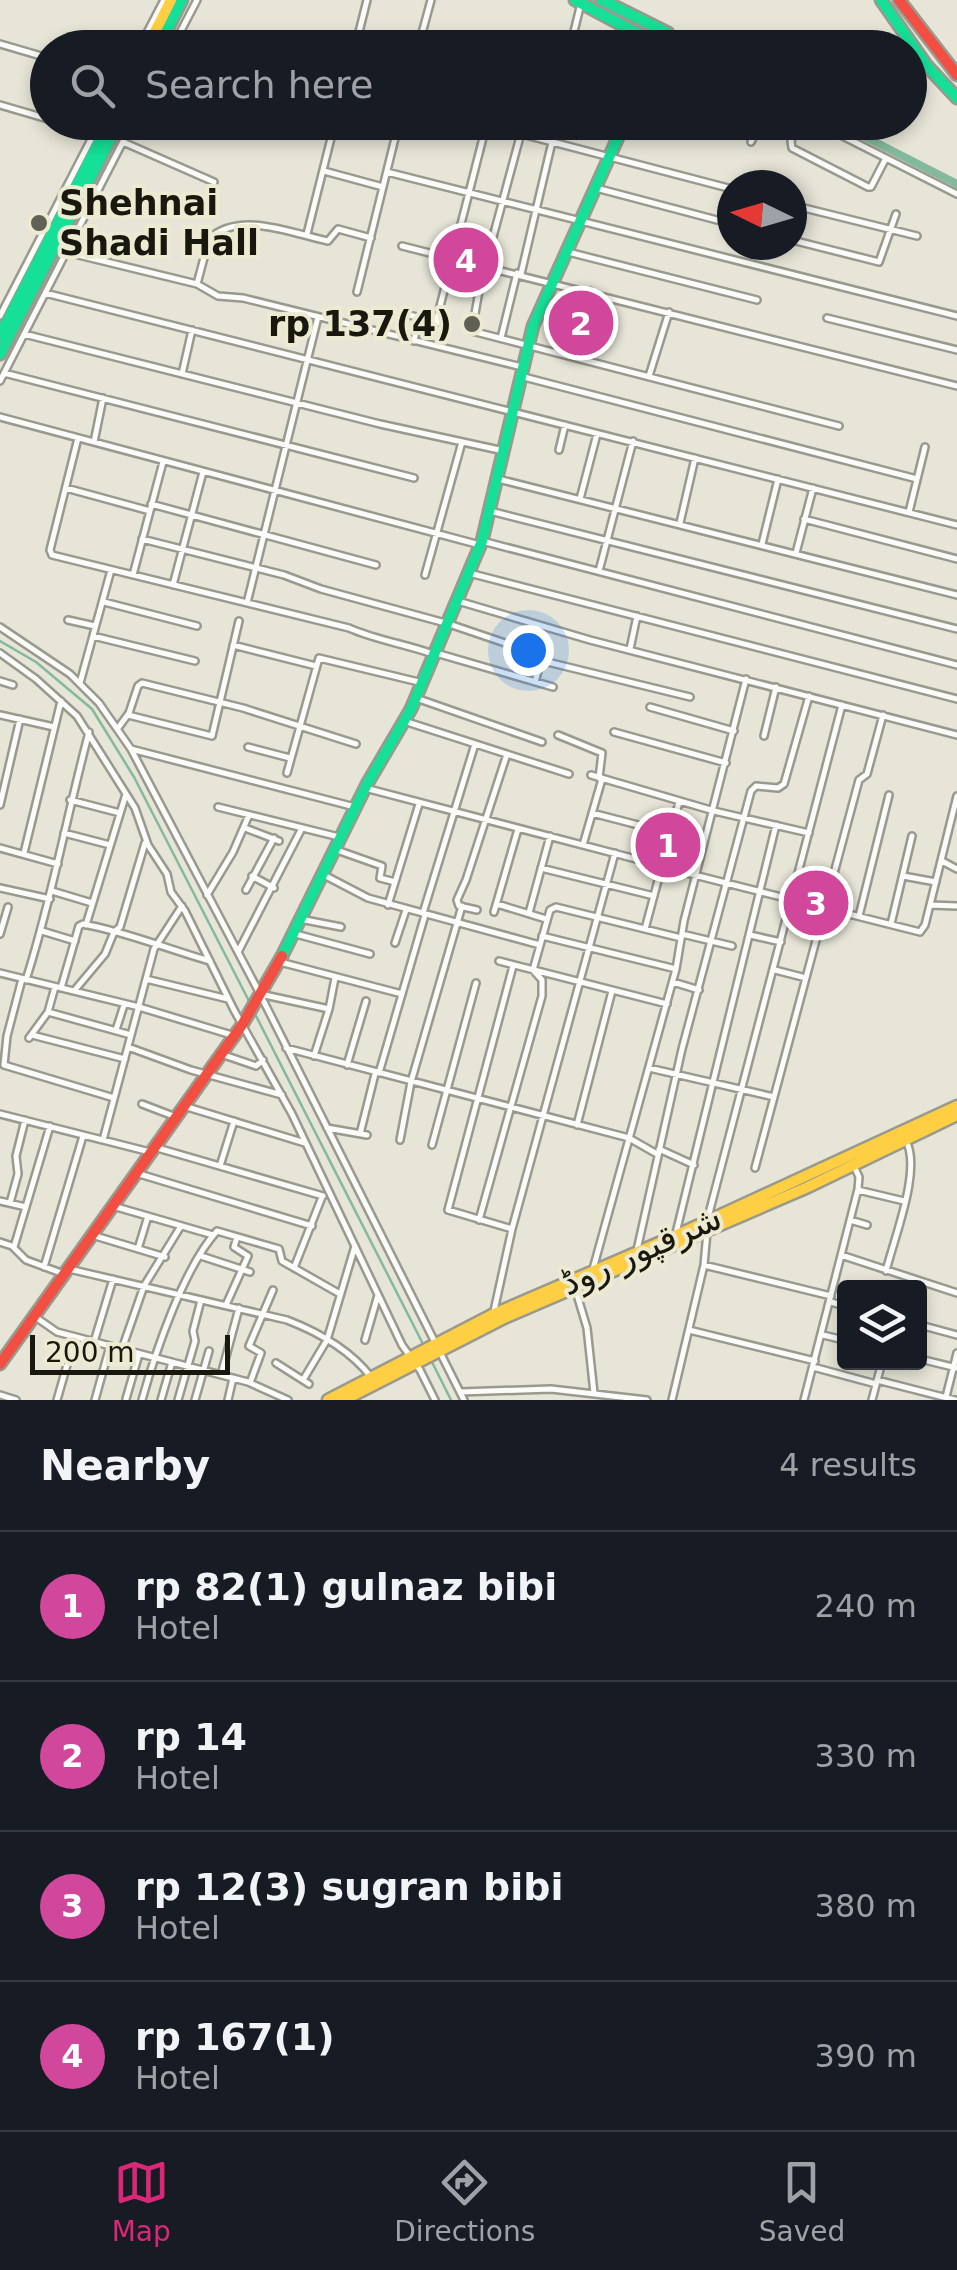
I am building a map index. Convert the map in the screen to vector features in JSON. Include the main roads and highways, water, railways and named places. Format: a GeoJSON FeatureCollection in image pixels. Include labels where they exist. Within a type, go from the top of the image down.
{"type":"FeatureCollection","features":[{"type":"Feature","properties":{"kind":"main road"},"geometry":{"type":"LineString","coordinates":[[154,30],[167,0]]}},
{"type":"Feature","properties":{"kind":"main road"},"geometry":{"type":"LineString","coordinates":[[167,30],[182,0]]}},
{"type":"Feature","properties":{"kind":"main road"},"geometry":{"type":"LineString","coordinates":[[602,0],[662,30]]}},
{"type":"Feature","properties":{"kind":"main road"},"geometry":{"type":"LineString","coordinates":[[881,0],[902,30]]}},
{"type":"Feature","properties":{"kind":"main road"},"geometry":{"type":"LineString","coordinates":[[900,0],[923,30]]}},
{"type":"Feature","properties":{"kind":"main road"},"geometry":{"type":"LineString","coordinates":[[578,2],[631,30]]}},
{"type":"Feature","properties":{"kind":"main road"},"geometry":{"type":"LineString","coordinates":[[927,36],[957,75]]}},
{"type":"Feature","properties":{"kind":"main road"},"geometry":{"type":"LineString","coordinates":[[927,66],[957,98]]}},
{"type":"Feature","properties":{"kind":"main road"},"geometry":{"type":"LineString","coordinates":[[0,335],[99,140]]}},
{"type":"Feature","properties":{"kind":"main road"},"geometry":{"type":"LineString","coordinates":[[0,354],[110,140]]}},
{"type":"Feature","properties":{"kind":"main road"},"geometry":{"type":"LineString","coordinates":[[0,1364],[243,1023],[416,698],[481,543],[528,344],[617,140]]}},
{"type":"Feature","properties":{"kind":"main road","name":"شرقپور روڈ"},"geometry":{"type":"LineString","coordinates":[[328,1400],[413,1360],[494,1314],[853,1164],[957,1106]]}},
{"type":"Feature","properties":{"kind":"main road","name":"شرقپور روڈ"},"geometry":{"type":"LineString","coordinates":[[433,1349],[575,1288],[903,1135],[957,1116]]}},
{"type":"Feature","properties":{"kind":"main road","name":"شرقپور روڈ"},"geometry":{"type":"LineString","coordinates":[[344,1400],[367,1382]]}},
{"type":"Feature","properties":{"kind":"waterway"},"geometry":{"type":"LineString","coordinates":[[591,0],[650,30]]}},
{"type":"Feature","properties":{"kind":"waterway"},"geometry":{"type":"LineString","coordinates":[[871,140],[957,184]]}},
{"type":"Feature","properties":{"kind":"waterway"},"geometry":{"type":"LineString","coordinates":[[0,641],[36,662],[92,709],[134,777],[250,1003]]}},
{"type":"Feature","properties":{"kind":"waterway"},"geometry":{"type":"LineString","coordinates":[[253,1010],[424,1346]]}},
{"type":"Feature","properties":{"kind":"waterway"},"geometry":{"type":"LineString","coordinates":[[430,1358],[451,1400]]}},
{"type":"Feature","properties":{"kind":"place","name":"Shehnai Shadi Hall"},"geometry":{"type":"Point","coordinates":[39,223]}},
{"type":"Feature","properties":{"kind":"place","name":"rp 167(1)"},"geometry":{"type":"Point","coordinates":[466,260]}},
{"type":"Feature","properties":{"kind":"place","name":"rp 14"},"geometry":{"type":"Point","coordinates":[581,323]}},
{"type":"Feature","properties":{"kind":"place","name":"rp 137(4)"},"geometry":{"type":"Point","coordinates":[472,324]}},
{"type":"Feature","properties":{"kind":"place","name":"rp 82(1) gulnaz bibi"},"geometry":{"type":"Point","coordinates":[668,845]}},
{"type":"Feature","properties":{"kind":"place","name":"rp 12(3) sugran bibi"},"geometry":{"type":"Point","coordinates":[816,903]}}]}
